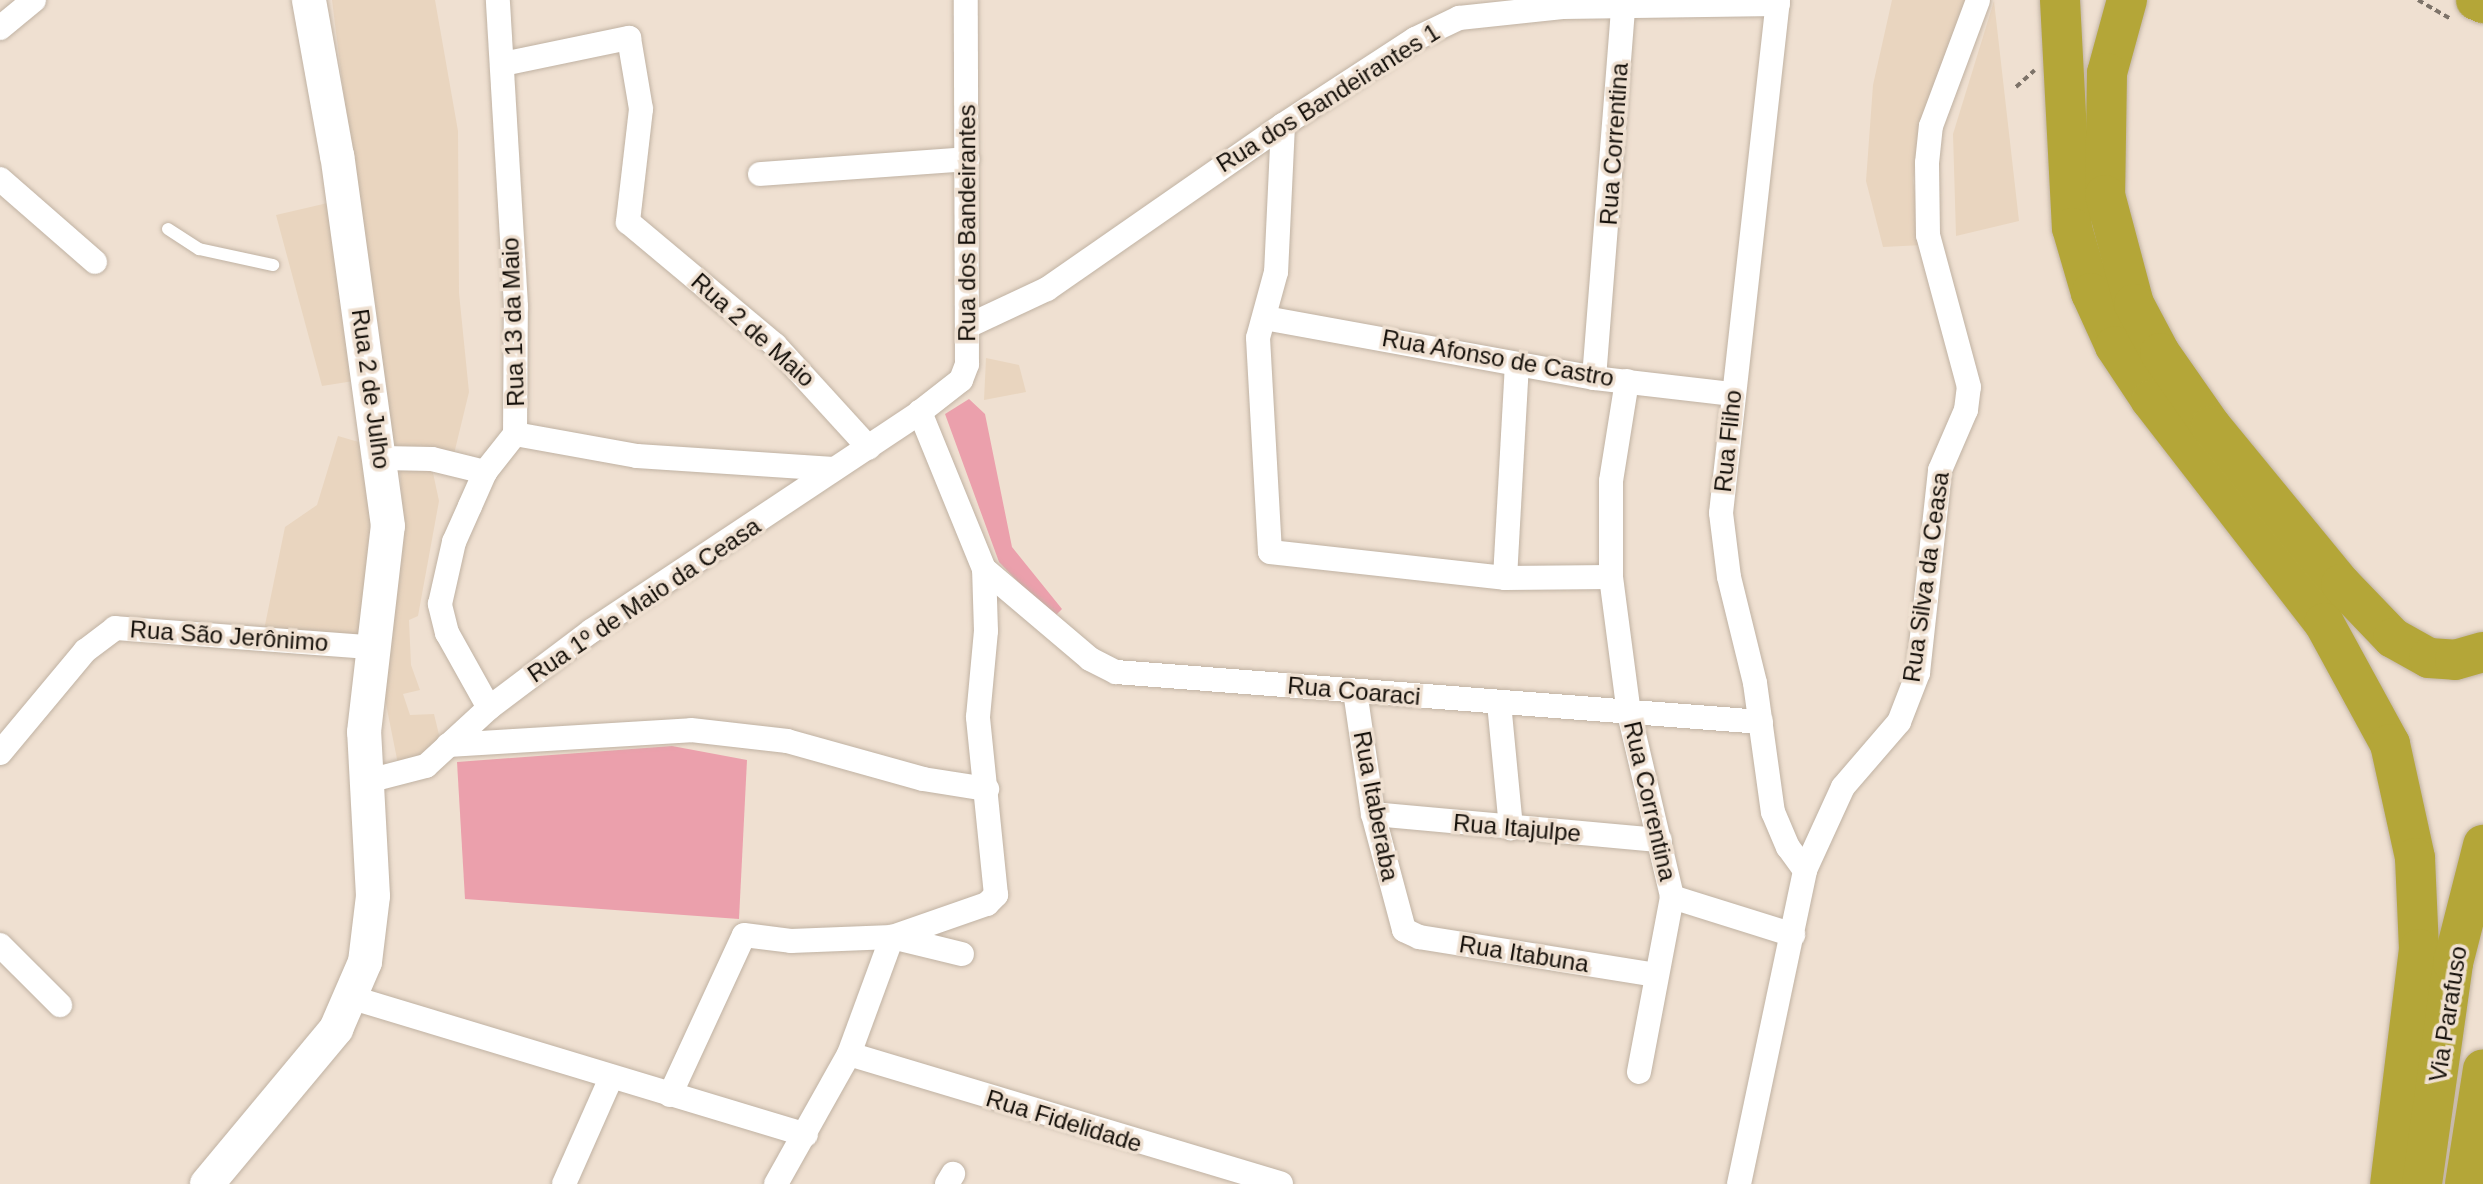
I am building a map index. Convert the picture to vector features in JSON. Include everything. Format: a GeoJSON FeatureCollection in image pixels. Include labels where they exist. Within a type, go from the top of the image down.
{"type":"FeatureCollection","features":[{"type":"Feature","properties":{"kind":"highway"},"geometry":{"type":"LineString","coordinates":[[2060,0],[2070,213],[2091,293],[2115,346],[2151,400],[2324,623],[2390,744],[2415,858],[2419,949],[2390,1184]]}},
{"type":"Feature","properties":{"kind":"highway"},"geometry":{"type":"LineString","coordinates":[[2127,0],[2107,73],[2105,195],[2134,304],[2160,353],[2211,426],[2341,584],[2393,638],[2429,658],[2455,660],[2483,652]]}},
{"type":"Feature","properties":{"kind":"highway"},"geometry":{"type":"LineString","coordinates":[[2476,0],[2483,3]]}},
{"type":"Feature","properties":{"kind":"highway","name":"Via Parafuso"},"geometry":{"type":"LineString","coordinates":[[2422,1184],[2453,963],[2483,845]]}},
{"type":"Feature","properties":{"kind":"highway","name":"Via Parafuso"},"geometry":{"type":"LineString","coordinates":[[2449,1184],[2483,954]]}},
{"type":"Feature","properties":{"kind":"highway"},"geometry":{"type":"LineString","coordinates":[[2465,1184],[2483,1069]]}},
{"type":"Feature","properties":{"kind":"main road","name":"Rua 2 de Julho"},"geometry":{"type":"LineString","coordinates":[[207,1184],[313,1059],[353,998],[365,962],[373,896],[364,732],[370,647],[388,526],[382,458],[309,0]]}},
{"type":"Feature","properties":{"kind":"street"},"geometry":{"type":"LineString","coordinates":[[0,28],[34,0]]}},
{"type":"Feature","properties":{"kind":"street","name":"Rua 13 da Maio"},"geometry":{"type":"LineString","coordinates":[[489,708],[447,633],[440,604],[454,542],[485,472],[515,434],[516,306],[498,0]]}},
{"type":"Feature","properties":{"kind":"street","name":"Rua dos Bandeirantes"},"geometry":{"type":"LineString","coordinates":[[920,412],[961,380],[970,325],[966,0]]}},
{"type":"Feature","properties":{"kind":"street","name":"Rua Silva da Ceasa"},"geometry":{"type":"LineString","coordinates":[[1739,1184],[1805,870],[1843,787],[1899,722],[1918,673],[1940,470],[1966,410],[1969,387],[1928,235],[1927,163],[1931,126],[1978,0]]}},
{"type":"Feature","properties":{"kind":"street","name":"Rua Fliho"},"geometry":{"type":"LineString","coordinates":[[1778,2],[1770,103],[1722,483],[1723,546],[1761,722],[1775,821],[1805,870]]}},
{"type":"Feature","properties":{"kind":"street","name":"Rua dos Bandeirantes 1"},"geometry":{"type":"LineString","coordinates":[[970,325],[1047,289],[1283,125],[1415,39],[1459,18],[1502,11],[1778,2]]}},
{"type":"Feature","properties":{"kind":"street","name":"Rua Correntina"},"geometry":{"type":"LineString","coordinates":[[1594,378],[1623,6]]}},
{"type":"Feature","properties":{"kind":"street","name":"Rua 2 de Maio"},"geometry":{"type":"LineString","coordinates":[[503,64],[626,36],[631,40],[641,109],[628,222],[775,345],[869,448]]}},
{"type":"Feature","properties":{"kind":"street"},"geometry":{"type":"LineString","coordinates":[[1283,125],[1276,272],[1258,338],[1258,390],[1270,552],[1505,578],[1611,577]]}},
{"type":"Feature","properties":{"kind":"street"},"geometry":{"type":"LineString","coordinates":[[760,174],[967,159]]}},
{"type":"Feature","properties":{"kind":"street"},"geometry":{"type":"LineString","coordinates":[[0,179],[95,262]]}},
{"type":"Feature","properties":{"kind":"street","name":"Rua Afonso de Castro"},"geometry":{"type":"LineString","coordinates":[[1265,318],[1594,378],[1732,394]]}},
{"type":"Feature","properties":{"kind":"street"},"geometry":{"type":"LineString","coordinates":[[1505,578],[1517,364]]}},
{"type":"Feature","properties":{"kind":"street","name":"Rua Correntina"},"geometry":{"type":"LineString","coordinates":[[1627,381],[1611,481],[1611,577],[1629,713],[1672,897],[1639,1072]]}},
{"type":"Feature","properties":{"kind":"street"},"geometry":{"type":"LineString","coordinates":[[670,1095],[736,942],[748,935],[800,942],[892,937],[991,902],[996,890],[978,717],[986,631],[984,569],[920,412]]}},
{"type":"Feature","properties":{"kind":"street","name":"Rua 1º de Maio da Ceasa"},"geometry":{"type":"LineString","coordinates":[[368,781],[413,771],[489,708],[591,631],[920,412]]}},
{"type":"Feature","properties":{"kind":"street"},"geometry":{"type":"LineString","coordinates":[[515,434],[569,448],[637,456],[834,469]]}},
{"type":"Feature","properties":{"kind":"street"},"geometry":{"type":"LineString","coordinates":[[382,458],[432,459],[485,472]]}},
{"type":"Feature","properties":{"kind":"street","name":"Rua Coaraci"},"geometry":{"type":"LineString","coordinates":[[984,569],[1101,667],[1499,703],[1761,722]]}},
{"type":"Feature","properties":{"kind":"street","name":"Rua São Jerônimo"},"geometry":{"type":"LineString","coordinates":[[0,753],[85,651],[115,628],[370,647]]}},
{"type":"Feature","properties":{"kind":"street","name":"Rua Itaberaba"},"geometry":{"type":"LineString","coordinates":[[1355,691],[1373,814],[1399,921]]}},
{"type":"Feature","properties":{"kind":"street"},"geometry":{"type":"LineString","coordinates":[[1499,703],[1511,828]]}},
{"type":"Feature","properties":{"kind":"street"},"geometry":{"type":"LineString","coordinates":[[448,745],[691,730],[787,741],[923,779],[987,789]]}},
{"type":"Feature","properties":{"kind":"street","name":"Rua Itajulpe"},"geometry":{"type":"LineString","coordinates":[[1373,814],[1660,840]]}},
{"type":"Feature","properties":{"kind":"street"},"geometry":{"type":"LineString","coordinates":[[1672,897],[1793,935]]}},
{"type":"Feature","properties":{"kind":"street","name":"Rua Itabuna"},"geometry":{"type":"LineString","coordinates":[[1399,921],[1419,937],[1656,975]]}},
{"type":"Feature","properties":{"kind":"street"},"geometry":{"type":"LineString","coordinates":[[892,937],[962,954]]}},
{"type":"Feature","properties":{"kind":"street"},"geometry":{"type":"LineString","coordinates":[[776,1184],[849,1054],[892,937]]}},
{"type":"Feature","properties":{"kind":"street"},"geometry":{"type":"LineString","coordinates":[[0,945],[60,1005]]}},
{"type":"Feature","properties":{"kind":"street"},"geometry":{"type":"LineString","coordinates":[[353,998],[806,1135]]}},
{"type":"Feature","properties":{"kind":"street","name":"Rua Fidelidade"},"geometry":{"type":"LineString","coordinates":[[849,1054],[1281,1184]]}},
{"type":"Feature","properties":{"kind":"street"},"geometry":{"type":"LineString","coordinates":[[564,1184],[611,1078]]}},
{"type":"Feature","properties":{"kind":"lane"},"geometry":{"type":"LineString","coordinates":[[168,229],[199,249],[273,265]]}},
{"type":"Feature","properties":{"kind":"shaded area"},"geometry":{"type":"Polygon","coordinates":[[[332,0],[435,0],[458,131],[459,293],[469,392],[454,454],[388,448],[332,0]]]}},
{"type":"Feature","properties":{"kind":"shaded area"},"geometry":{"type":"Polygon","coordinates":[[[1892,0],[1967,0],[1921,126],[1913,181],[1923,245],[1883,247],[1866,181],[1873,85],[1892,0]]]}},
{"type":"Feature","properties":{"kind":"shaded area"},"geometry":{"type":"Polygon","coordinates":[[[1994,1],[2019,221],[1956,236],[1953,134],[1994,1]]]}},
{"type":"Feature","properties":{"kind":"shaded area"},"geometry":{"type":"Polygon","coordinates":[[[332,202],[360,380],[322,386],[276,215],[332,202]]]}},
{"type":"Feature","properties":{"kind":"shaded area"},"geometry":{"type":"Polygon","coordinates":[[[986,358],[1019,365],[1026,392],[984,400],[986,358]]]}},
{"type":"Feature","properties":{"kind":"shaded area"},"geometry":{"type":"Polygon","coordinates":[[[969,399],[985,414],[1012,547],[1062,609],[1053,618],[999,562],[945,414],[969,399]]]}},
{"type":"Feature","properties":{"kind":"shaded area"},"geometry":{"type":"Polygon","coordinates":[[[338,436],[369,445],[377,516],[360,638],[264,630],[285,527],[317,505],[338,436]]]}},
{"type":"Feature","properties":{"kind":"shaded area"},"geometry":{"type":"Polygon","coordinates":[[[432,468],[439,501],[418,616],[409,620],[411,665],[420,690],[403,694],[410,715],[434,714],[441,743],[420,763],[398,764],[381,679],[404,533],[400,469],[432,468]]]}},
{"type":"Feature","properties":{"kind":"shaded area"},"geometry":{"type":"Polygon","coordinates":[[[672,746],[747,760],[739,919],[465,899],[457,762],[672,746]]]}}]}
